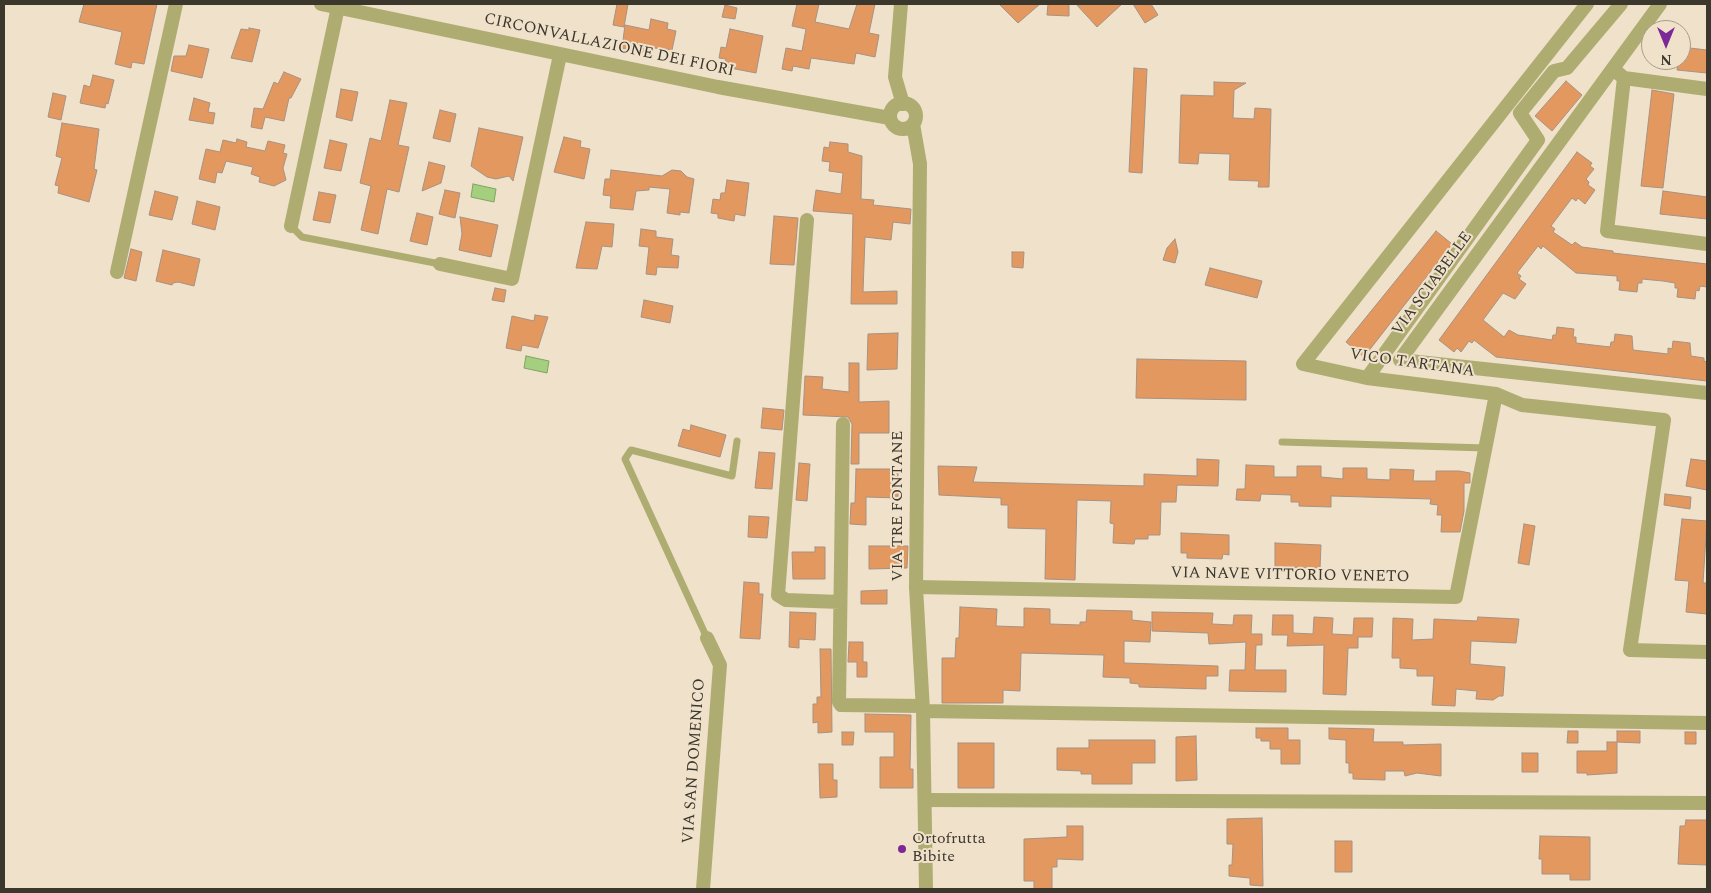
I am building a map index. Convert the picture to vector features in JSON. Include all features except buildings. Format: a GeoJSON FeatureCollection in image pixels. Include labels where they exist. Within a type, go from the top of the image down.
{"type":"FeatureCollection","features":[{"type":"Feature","properties":{"kind":"street"},"geometry":{"type":"LineString","coordinates":[[117,272],[176,4]]}},
{"type":"Feature","properties":{"kind":"street","name":"CIRCONVALLAZIONE DEI FIORI"},"geometry":{"type":"LineString","coordinates":[[321,4],[718,88],[890,118]]}},
{"type":"Feature","properties":{"kind":"street"},"geometry":{"type":"LineString","coordinates":[[901,4],[895,78],[903,104]]}},
{"type":"Feature","properties":{"kind":"street","name":"VICO TARTANA"},"geometry":{"type":"LineString","coordinates":[[1588,4],[1302,364],[1367,378],[1496,394],[1522,405],[1664,420],[1630,650],[1707,652]]}},
{"type":"Feature","properties":{"kind":"street","name":"VIA SCIABELLE"},"geometry":{"type":"LineString","coordinates":[[1367,378],[1538,140],[1520,113],[1554,70],[1567,68],[1621,4]]}},
{"type":"Feature","properties":{"kind":"street","name":"VIA SCIABELLE"},"geometry":{"type":"LineString","coordinates":[[1660,4],[1400,360],[1707,393]]}},
{"type":"Feature","properties":{"kind":"street"},"geometry":{"type":"LineString","coordinates":[[291,226],[338,7]]}},
{"type":"Feature","properties":{"kind":"street"},"geometry":{"type":"LineString","coordinates":[[440,264],[512,279],[560,55]]}},
{"type":"Feature","properties":{"kind":"street"},"geometry":{"type":"LineString","coordinates":[[1613,69],[1624,78],[1707,89]]}},
{"type":"Feature","properties":{"kind":"street"},"geometry":{"type":"LineString","coordinates":[[1624,78],[1607,231],[1707,244]]}},
{"type":"Feature","properties":{"kind":"street"},"geometry":{"type":"LineString","coordinates":[[903,104],[910,106],[915,112],[913,124],[908,128],[899,128],[890,118],[894,107],[903,104]]}},
{"type":"Feature","properties":{"kind":"street","name":"VIA TRE FONTANE"},"geometry":{"type":"LineString","coordinates":[[913,124],[920,164],[916,587],[922,708],[926,889]]}},
{"type":"Feature","properties":{"kind":"street"},"geometry":{"type":"LineString","coordinates":[[807,220],[778,595],[786,600],[840,602]]}},
{"type":"Feature","properties":{"kind":"street","name":"VIA NAVE VITTORIO VENETO"},"geometry":{"type":"LineString","coordinates":[[916,587],[1456,597],[1496,394]]}},
{"type":"Feature","properties":{"kind":"street"},"geometry":{"type":"LineString","coordinates":[[843,424],[839,702],[841,705],[1707,723]]}},
{"type":"Feature","properties":{"kind":"street","name":"VIA SAN DOMENICO"},"geometry":{"type":"LineString","coordinates":[[704,889],[720,665],[707,638]]}},
{"type":"Feature","properties":{"kind":"street"},"geometry":{"type":"LineString","coordinates":[[925,800],[1707,804]]}},
{"type":"Feature","properties":{"kind":"lane"},"geometry":{"type":"LineString","coordinates":[[291,226],[302,237],[440,264]]}},
{"type":"Feature","properties":{"kind":"lane"},"geometry":{"type":"LineString","coordinates":[[707,638],[625,459],[631,450],[732,476],[737,441]]}},
{"type":"Feature","properties":{"kind":"lane"},"geometry":{"type":"LineString","coordinates":[[1282,442],[1486,448]]}},
{"type":"Feature","properties":{"kind":"shaded area"},"geometry":{"type":"Polygon","coordinates":[[[473,184],[496,189],[494,202],[471,197],[473,184]]]}},
{"type":"Feature","properties":{"kind":"shaded area"},"geometry":{"type":"Polygon","coordinates":[[[526,356],[549,361],[547,373],[524,368],[526,356]]]}},
{"type":"Feature","properties":{"kind":"place","name":"Ortofrutta Bibite"},"geometry":{"type":"Point","coordinates":[902,849]}}]}
